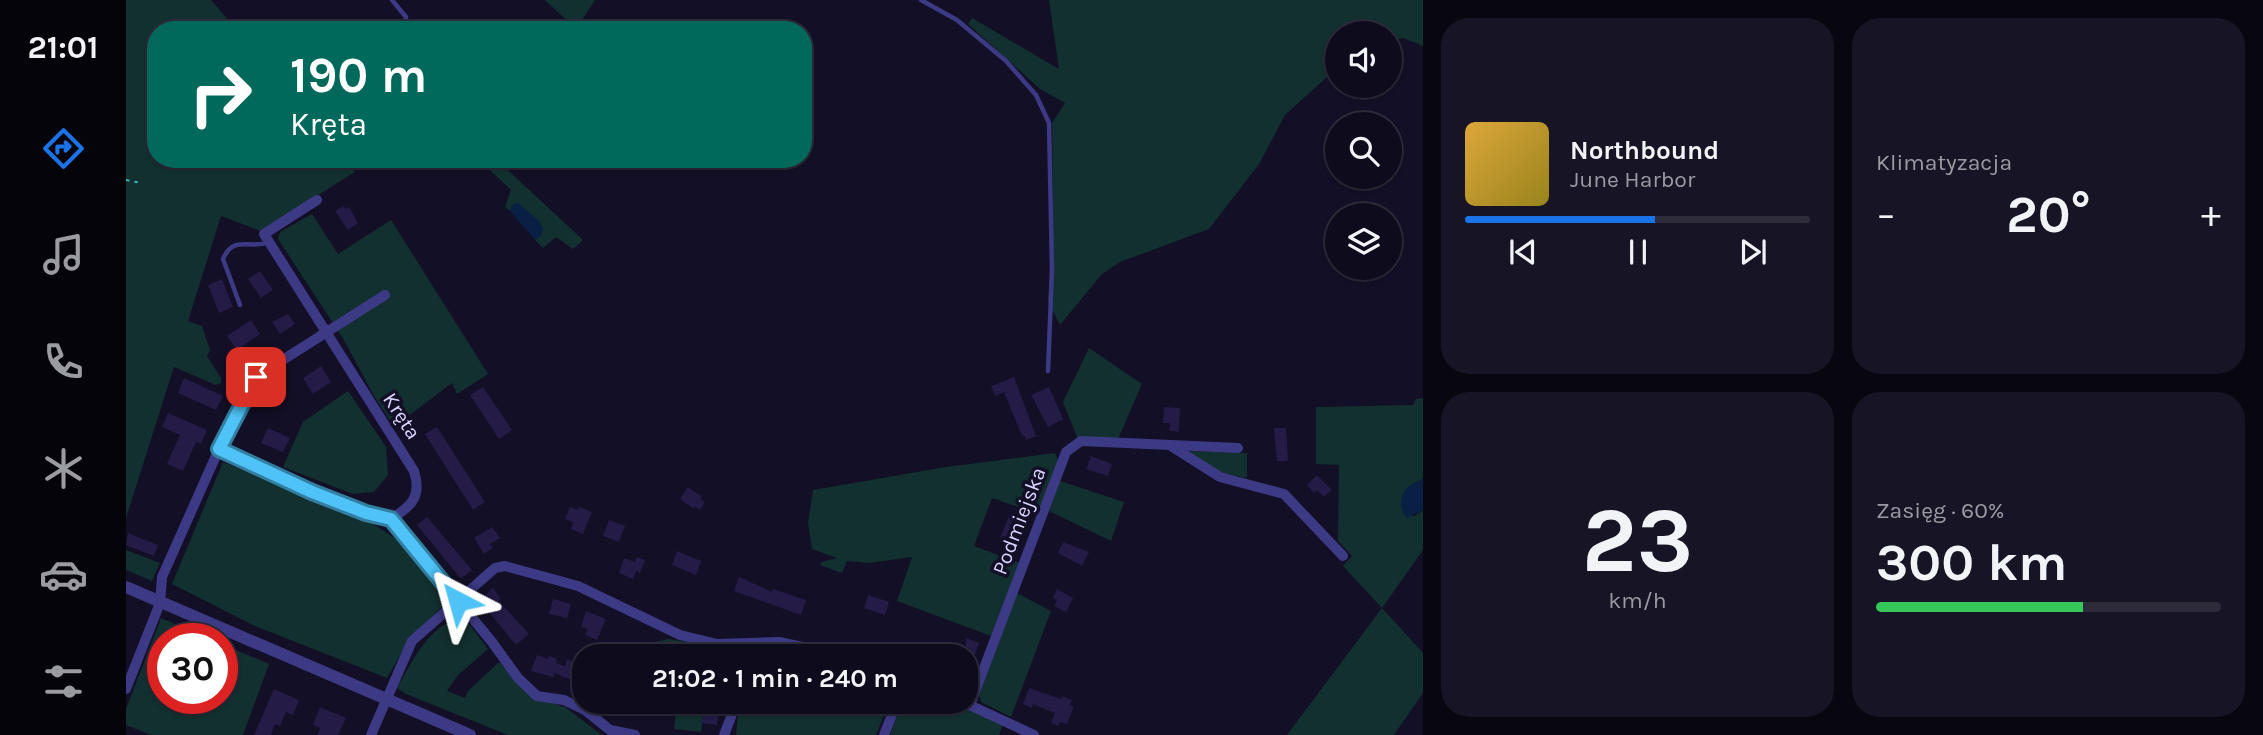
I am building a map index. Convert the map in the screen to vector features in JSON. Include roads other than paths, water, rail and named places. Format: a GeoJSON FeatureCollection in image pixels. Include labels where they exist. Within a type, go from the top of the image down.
{"type":"FeatureCollection","features":[{"type":"Feature","properties":{"kind":"street"},"geometry":{"type":"LineString","coordinates":[[269,242],[264,234],[317,200]]}},
{"type":"Feature","properties":{"kind":"street","name":"Kręta"},"geometry":{"type":"LineString","coordinates":[[269,242],[414,471],[419,485],[414,499],[406,509],[391,519]]}},
{"type":"Feature","properties":{"kind":"street"},"geometry":{"type":"LineString","coordinates":[[126,689],[160,603],[162,577],[219,449],[256,377],[385,295]]}},
{"type":"Feature","properties":{"kind":"street","name":"Podmiejska"},"geometry":{"type":"LineString","coordinates":[[978,673],[1066,452],[1081,442],[1238,448]]}},
{"type":"Feature","properties":{"kind":"street"},"geometry":{"type":"LineString","coordinates":[[1170,445],[1220,477],[1284,494],[1343,556]]}},
{"type":"Feature","properties":{"kind":"street"},"geometry":{"type":"LineString","coordinates":[[219,449],[312,492],[366,513],[391,519],[518,678],[537,696],[564,700],[585,710],[610,730],[635,735]]}},
{"type":"Feature","properties":{"kind":"street"},"geometry":{"type":"LineString","coordinates":[[372,735],[412,641],[495,568],[505,566],[578,586],[680,635],[717,644]]}},
{"type":"Feature","properties":{"kind":"street"},"geometry":{"type":"LineString","coordinates":[[126,587],[470,735]]}},
{"type":"Feature","properties":{"kind":"street"},"geometry":{"type":"LineString","coordinates":[[732,644],[788,644]]}},
{"type":"Feature","properties":{"kind":"street","name":"Podmiejska"},"geometry":{"type":"LineString","coordinates":[[978,709],[1034,735]]}},
{"type":"Feature","properties":{"kind":"street"},"geometry":{"type":"LineString","coordinates":[[724,735],[731,714]]}},
{"type":"Feature","properties":{"kind":"street"},"geometry":{"type":"LineString","coordinates":[[884,735],[892,714]]}},
{"type":"Feature","properties":{"kind":"lane"},"geometry":{"type":"LineString","coordinates":[[392,0],[406,17],[405,21]]}},
{"type":"Feature","properties":{"kind":"lane"},"geometry":{"type":"LineString","coordinates":[[921,0],[957,20],[1006,61],[1036,95],[1049,123],[1052,271],[1048,371]]}},
{"type":"Feature","properties":{"kind":"lane"},"geometry":{"type":"LineString","coordinates":[[240,305],[223,259],[228,249],[235,244],[269,242]]}},
{"type":"Feature","properties":{"kind":"water"},"geometry":{"type":"Polygon","coordinates":[[[517,202],[540,222],[543,229],[535,240],[510,211],[512,205],[517,202]]]}},
{"type":"Feature","properties":{"kind":"water"},"geometry":{"type":"Polygon","coordinates":[[[1423,478],[1423,510],[1407,518],[1401,507],[1403,494],[1423,478]]]}}]}
